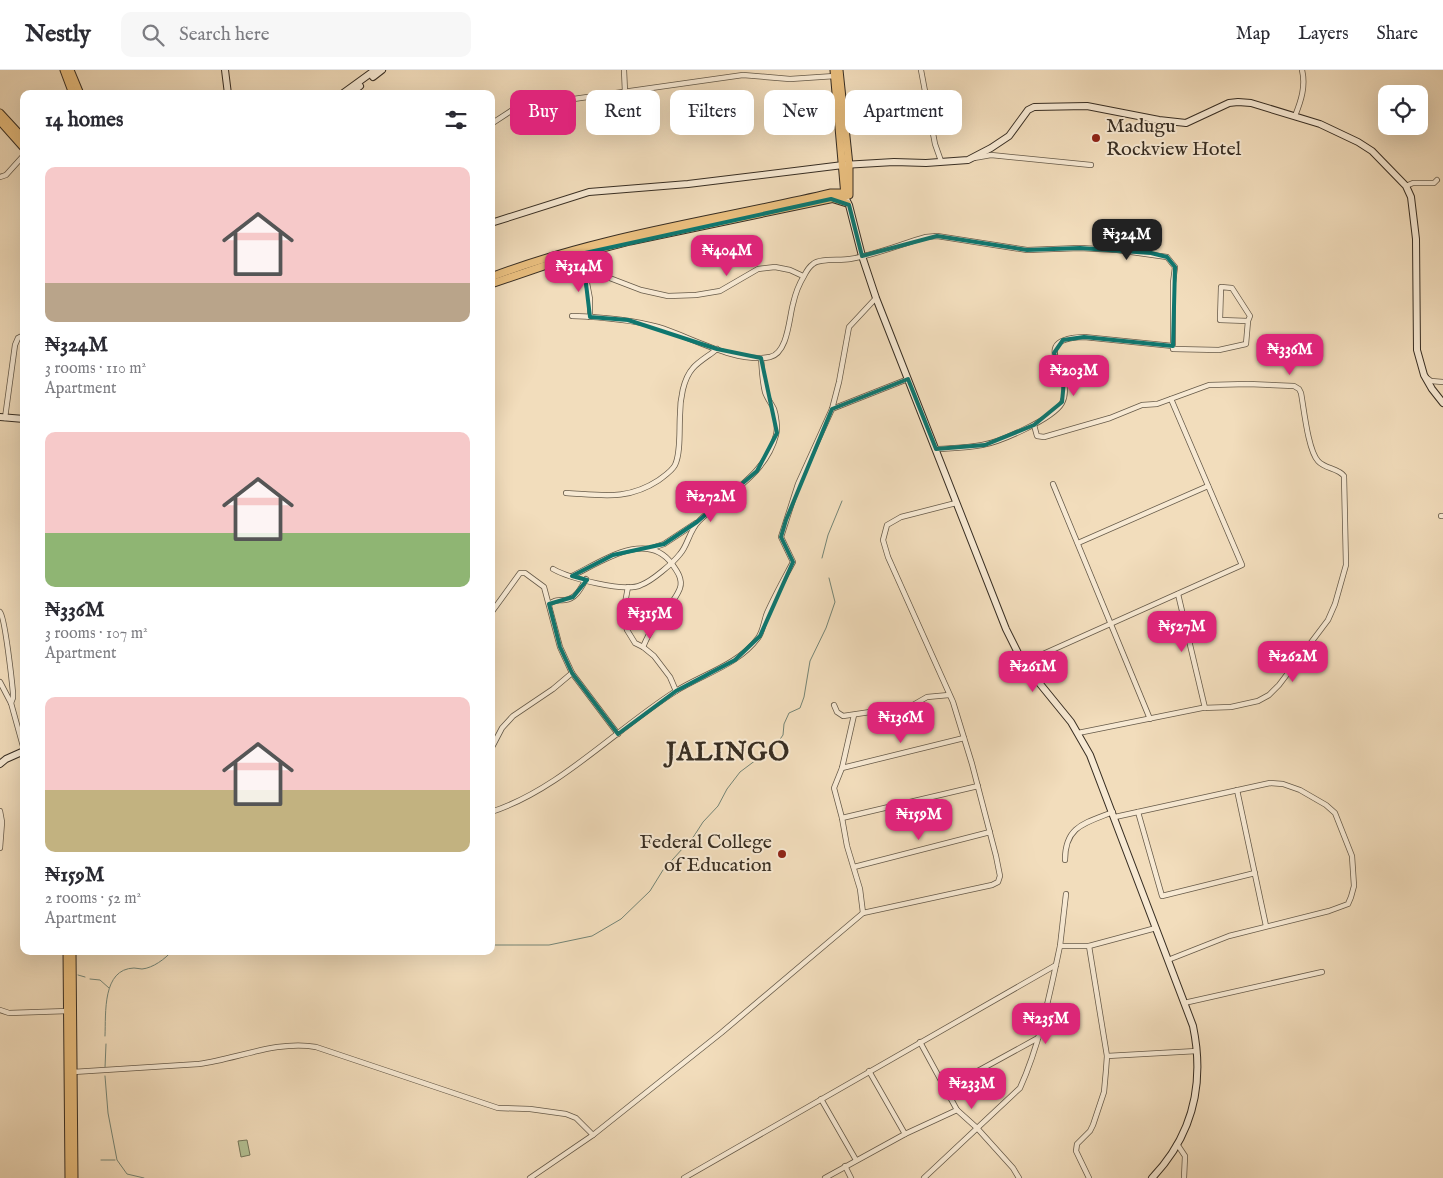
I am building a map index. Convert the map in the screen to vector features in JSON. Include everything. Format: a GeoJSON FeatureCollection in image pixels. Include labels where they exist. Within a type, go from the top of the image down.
{"type":"FeatureCollection","features":[{"type":"Feature","properties":{"kind":"main road"},"geometry":{"type":"LineString","coordinates":[[64,70],[73,90]]}},
{"type":"Feature","properties":{"kind":"main road"},"geometry":{"type":"LineString","coordinates":[[70,70],[73,90]]}},
{"type":"Feature","properties":{"kind":"main road"},"geometry":{"type":"LineString","coordinates":[[837,73],[848,198]]}},
{"type":"Feature","properties":{"kind":"main road"},"geometry":{"type":"LineString","coordinates":[[0,113],[20,134]]}},
{"type":"Feature","properties":{"kind":"main road"},"geometry":{"type":"LineString","coordinates":[[0,121],[20,144]]}},
{"type":"Feature","properties":{"kind":"main road"},"geometry":{"type":"LineString","coordinates":[[846,165],[844,181],[848,198]]}},
{"type":"Feature","properties":{"kind":"main road"},"geometry":{"type":"LineString","coordinates":[[495,283],[576,254],[830,196],[844,181]]}},
{"type":"Feature","properties":{"kind":"main road"},"geometry":{"type":"LineString","coordinates":[[495,276],[542,259],[621,237],[830,196],[848,198]]}},
{"type":"Feature","properties":{"kind":"main road"},"geometry":{"type":"LineString","coordinates":[[67,955],[73,1072],[74,1178]]}},
{"type":"Feature","properties":{"kind":"main road"},"geometry":{"type":"LineString","coordinates":[[69,1178],[72,955]]}},
{"type":"Feature","properties":{"kind":"street"},"geometry":{"type":"LineString","coordinates":[[224,70],[226,90]]}},
{"type":"Feature","properties":{"kind":"street"},"geometry":{"type":"LineString","coordinates":[[348,90],[375,70]]}},
{"type":"Feature","properties":{"kind":"street"},"geometry":{"type":"LineString","coordinates":[[354,90],[382,70]]}},
{"type":"Feature","properties":{"kind":"street"},"geometry":{"type":"LineString","coordinates":[[624,70],[625,90]]}},
{"type":"Feature","properties":{"kind":"street"},"geometry":{"type":"LineString","coordinates":[[921,70],[935,144],[941,161]]}},
{"type":"Feature","properties":{"kind":"street"},"geometry":{"type":"LineString","coordinates":[[1295,116],[1303,87],[1302,70]]}},
{"type":"Feature","properties":{"kind":"street"},"geometry":{"type":"LineString","coordinates":[[639,90],[742,75],[790,79],[837,73]]}},
{"type":"Feature","properties":{"kind":"street"},"geometry":{"type":"LineString","coordinates":[[495,121],[517,107],[586,97]]}},
{"type":"Feature","properties":{"kind":"street"},"geometry":{"type":"LineString","coordinates":[[968,160],[1009,136],[1028,110],[1042,106],[1092,106],[1178,123],[1194,120],[1234,102],[1251,103],[1320,124],[1358,142],[1384,161],[1406,186],[1411,197],[1414,213],[1418,350],[1424,375],[1443,403]]}},
{"type":"Feature","properties":{"kind":"street"},"geometry":{"type":"LineString","coordinates":[[495,222],[589,192],[688,184],[846,165],[968,160],[991,155],[1091,165]]}},
{"type":"Feature","properties":{"kind":"street"},"geometry":{"type":"LineString","coordinates":[[0,177],[6,175],[20,159]]}},
{"type":"Feature","properties":{"kind":"street"},"geometry":{"type":"LineString","coordinates":[[1406,186],[1413,183],[1434,183],[1437,180]]}},
{"type":"Feature","properties":{"kind":"street"},"geometry":{"type":"LineString","coordinates":[[848,198],[862,256],[876,298],[1006,629],[1023,663],[1063,711],[1078,733],[1093,761],[1193,1026],[1197,1051],[1198,1080],[1195,1099],[1188,1121],[1177,1144],[1152,1178]]}},
{"type":"Feature","properties":{"kind":"street"},"geometry":{"type":"LineString","coordinates":[[572,316],[636,322],[740,356],[761,358],[773,356],[782,349],[793,304],[803,276],[813,263],[862,256],[926,237],[937,236],[1027,250],[1080,248],[1117,250],[1167,257],[1175,267],[1173,283],[1173,346]]}},
{"type":"Feature","properties":{"kind":"street"},"geometry":{"type":"LineString","coordinates":[[576,254],[584,267],[590,299],[590,317]]}},
{"type":"Feature","properties":{"kind":"street"},"geometry":{"type":"LineString","coordinates":[[584,267],[626,285],[668,296],[696,295],[720,291],[758,270],[775,267],[790,270],[803,276]]}},
{"type":"Feature","properties":{"kind":"street"},"geometry":{"type":"LineString","coordinates":[[936,449],[985,445],[1034,425],[1054,412],[1062,402],[1066,390],[1054,353],[1056,344],[1063,340],[1084,337],[1173,346],[1173,349],[1219,350],[1246,344],[1250,316],[1232,288],[1222,287],[1220,320],[1248,321]]}},
{"type":"Feature","properties":{"kind":"street"},"geometry":{"type":"LineString","coordinates":[[495,811],[510,806],[538,790],[676,691],[735,660],[760,636],[773,598],[793,562],[781,537],[798,484],[832,409],[849,327],[876,298]]}},
{"type":"Feature","properties":{"kind":"street"},"geometry":{"type":"LineString","coordinates":[[20,337],[15,345],[3,417],[20,419]]}},
{"type":"Feature","properties":{"kind":"street"},"geometry":{"type":"LineString","coordinates":[[566,494],[631,494],[646,489],[666,475],[676,464],[680,408],[684,386],[693,368],[717,349]]}},
{"type":"Feature","properties":{"kind":"street"},"geometry":{"type":"LineString","coordinates":[[572,576],[613,555],[629,550],[652,548],[664,544],[697,522],[757,471],[770,453],[777,433],[775,410],[766,394],[761,358]]}},
{"type":"Feature","properties":{"kind":"street"},"geometry":{"type":"LineString","coordinates":[[1424,375],[1431,381],[1443,382]]}},
{"type":"Feature","properties":{"kind":"street"},"geometry":{"type":"LineString","coordinates":[[832,409],[908,379]]}},
{"type":"Feature","properties":{"kind":"street"},"geometry":{"type":"LineString","coordinates":[[1034,425],[1037,436],[1044,437],[1110,418],[1142,405],[1157,404],[1209,385],[1294,386],[1301,393],[1310,445],[1314,456],[1321,464],[1341,472],[1345,482],[1346,565],[1336,604],[1328,620],[1279,685],[1269,695],[1258,701],[1245,704],[1205,708],[1078,733]]}},
{"type":"Feature","properties":{"kind":"street"},"geometry":{"type":"LineString","coordinates":[[1023,663],[1242,565],[1171,399]]}},
{"type":"Feature","properties":{"kind":"street"},"geometry":{"type":"LineString","coordinates":[[1053,484],[1150,719]]}},
{"type":"Feature","properties":{"kind":"street"},"geometry":{"type":"LineString","coordinates":[[1078,543],[1208,486]]}},
{"type":"Feature","properties":{"kind":"street"},"geometry":{"type":"LineString","coordinates":[[530,1178],[593,1135],[721,1033],[863,913],[944,897],[998,882],[1000,876],[990,832],[964,738],[949,695],[888,557],[883,540],[887,525],[901,517],[956,503]]}},
{"type":"Feature","properties":{"kind":"street"},"geometry":{"type":"LineString","coordinates":[[553,569],[564,575],[613,587],[628,588],[641,586],[681,554],[697,522]]}},
{"type":"Feature","properties":{"kind":"street"},"geometry":{"type":"LineString","coordinates":[[643,646],[652,629],[680,590],[681,580],[664,554],[652,548]]}},
{"type":"Feature","properties":{"kind":"street"},"geometry":{"type":"LineString","coordinates":[[495,607],[520,573],[525,573],[544,587],[560,647],[572,673],[618,734]]}},
{"type":"Feature","properties":{"kind":"street"},"geometry":{"type":"LineString","coordinates":[[549,604],[556,599],[565,600],[573,597],[586,579]]}},
{"type":"Feature","properties":{"kind":"street"},"geometry":{"type":"LineString","coordinates":[[628,588],[623,614],[627,630],[635,642],[643,646],[663,667],[676,691]]}},
{"type":"Feature","properties":{"kind":"street"},"geometry":{"type":"LineString","coordinates":[[1178,594],[1205,708]]}},
{"type":"Feature","properties":{"kind":"street"},"geometry":{"type":"LineString","coordinates":[[0,612],[4,623],[10,670],[13,698],[11,703]]}},
{"type":"Feature","properties":{"kind":"street"},"geometry":{"type":"LineString","coordinates":[[495,741],[502,728],[513,716],[553,689],[572,673]]}},
{"type":"Feature","properties":{"kind":"street"},"geometry":{"type":"LineString","coordinates":[[0,682],[11,703],[20,736]]}},
{"type":"Feature","properties":{"kind":"street"},"geometry":{"type":"LineString","coordinates":[[834,706],[837,712],[843,716],[877,711],[899,713],[927,696],[949,695]]}},
{"type":"Feature","properties":{"kind":"street"},"geometry":{"type":"LineString","coordinates":[[854,715],[842,768],[834,788],[847,846],[854,867],[863,913]]}},
{"type":"Feature","properties":{"kind":"street"},"geometry":{"type":"LineString","coordinates":[[842,768],[964,738]]}},
{"type":"Feature","properties":{"kind":"street"},"geometry":{"type":"LineString","coordinates":[[0,764],[20,752]]}},
{"type":"Feature","properties":{"kind":"street"},"geometry":{"type":"LineString","coordinates":[[1065,860],[1065,848],[1068,838],[1074,829],[1114,815],[1138,812],[1270,783],[1283,784],[1300,790],[1318,800],[1335,813],[1352,856],[1354,886],[1348,904],[1330,911],[1229,936],[1168,960]]}},
{"type":"Feature","properties":{"kind":"street"},"geometry":{"type":"LineString","coordinates":[[842,818],[978,786]]}},
{"type":"Feature","properties":{"kind":"street"},"geometry":{"type":"LineString","coordinates":[[1237,790],[1266,926]]}},
{"type":"Feature","properties":{"kind":"street"},"geometry":{"type":"LineString","coordinates":[[0,811],[2,822],[0,848]]}},
{"type":"Feature","properties":{"kind":"street"},"geometry":{"type":"LineString","coordinates":[[1138,812],[1162,896],[1254,873]]}},
{"type":"Feature","properties":{"kind":"street"},"geometry":{"type":"LineString","coordinates":[[854,867],[990,832]]}},
{"type":"Feature","properties":{"kind":"street"},"geometry":{"type":"LineString","coordinates":[[924,1178],[1020,1088],[1028,1071],[1038,1038],[1056,965],[1066,894]]}},
{"type":"Feature","properties":{"kind":"street"},"geometry":{"type":"LineString","coordinates":[[1060,946],[1089,946],[1156,928]]}},
{"type":"Feature","properties":{"kind":"street"},"geometry":{"type":"LineString","coordinates":[[1089,946],[1107,1056],[1104,1092],[1090,1131],[1077,1144],[1076,1150],[1089,1178]]}},
{"type":"Feature","properties":{"kind":"street"},"geometry":{"type":"LineString","coordinates":[[685,1178],[1056,965]]}},
{"type":"Feature","properties":{"kind":"street"},"geometry":{"type":"LineString","coordinates":[[1184,1003],[1322,972]]}},
{"type":"Feature","properties":{"kind":"street"},"geometry":{"type":"LineString","coordinates":[[0,1010],[9,1014],[70,1011]]}},
{"type":"Feature","properties":{"kind":"street"},"geometry":{"type":"LineString","coordinates":[[945,1089],[1038,1038]]}},
{"type":"Feature","properties":{"kind":"street"},"geometry":{"type":"LineString","coordinates":[[920,1042],[957,1110],[977,1128],[1014,1168],[1019,1178]]}},
{"type":"Feature","properties":{"kind":"street"},"geometry":{"type":"LineString","coordinates":[[73,1072],[199,1064],[270,1048],[302,1044],[316,1046],[498,1108],[555,1111],[566,1114],[576,1118],[593,1135]]}},
{"type":"Feature","properties":{"kind":"street"},"geometry":{"type":"LineString","coordinates":[[1107,1056],[1197,1051]]}},
{"type":"Feature","properties":{"kind":"street"},"geometry":{"type":"LineString","coordinates":[[870,1071],[905,1134]]}},
{"type":"Feature","properties":{"kind":"street"},"geometry":{"type":"LineString","coordinates":[[820,1099],[856,1160]]}},
{"type":"Feature","properties":{"kind":"street"},"geometry":{"type":"LineString","coordinates":[[825,1178],[905,1134],[957,1110]]}},
{"type":"Feature","properties":{"kind":"street"},"geometry":{"type":"LineString","coordinates":[[1177,1144],[1185,1156],[1184,1178]]}},
{"type":"Feature","properties":{"kind":"street"},"geometry":{"type":"LineString","coordinates":[[845,1166],[851,1178]]}},
{"type":"Feature","properties":{"kind":"highlighted area"},"geometry":{"type":"Polygon","coordinates":[[[831,199],[849,205],[862,256],[937,236],[1027,250],[1080,248],[1151,253],[1167,257],[1175,267],[1173,346],[1084,337],[1063,340],[1054,353],[1064,381],[1062,402],[1034,425],[985,445],[936,449],[908,379],[832,409],[786,520],[781,537],[793,562],[760,636],[735,660],[676,691],[618,734],[572,673],[560,647],[549,604],[573,597],[587,580],[572,576],[613,555],[664,544],[697,522],[757,471],[777,433],[761,358],[717,349],[628,320],[590,317],[584,267],[576,255],[831,199]]]}},
{"type":"Feature","properties":{"kind":"green space"},"geometry":{"type":"Polygon","coordinates":[[[247,1140],[250,1155],[241,1157],[238,1141],[247,1140]]]}},
{"type":"Feature","properties":{"kind":"waterway"},"geometry":{"type":"LineString","coordinates":[[822,558],[828,535],[842,501]]}},
{"type":"Feature","properties":{"kind":"waterway"},"geometry":{"type":"LineString","coordinates":[[495,945],[549,945],[592,936],[621,919],[650,891],[663,870],[718,806],[727,789],[740,772],[776,745],[783,735],[784,724],[789,713],[800,708],[804,697],[810,661],[826,628],[835,602],[829,578]]}},
{"type":"Feature","properties":{"kind":"waterway"},"geometry":{"type":"LineString","coordinates":[[105,1036],[108,994],[116,976],[124,970],[150,967],[168,955]]}},
{"type":"Feature","properties":{"kind":"waterway"},"geometry":{"type":"LineString","coordinates":[[78,975],[85,977]]}},
{"type":"Feature","properties":{"kind":"waterway"},"geometry":{"type":"LineString","coordinates":[[90,979],[100,980],[109,988]]}},
{"type":"Feature","properties":{"kind":"waterway"},"geometry":{"type":"LineString","coordinates":[[105,1068],[106,1044]]}},
{"type":"Feature","properties":{"kind":"waterway"},"geometry":{"type":"LineString","coordinates":[[105,1076],[108,1113],[117,1160],[127,1174],[144,1178]]}},
{"type":"Feature","properties":{"kind":"waterway"},"geometry":{"type":"LineString","coordinates":[[101,1160],[115,1160]]}},
{"type":"Feature","properties":{"kind":"place","name":"Madugu Rockview Hotel"},"geometry":{"type":"Point","coordinates":[1096,138]}},
{"type":"Feature","properties":{"kind":"place","name":"Federal College of Education"},"geometry":{"type":"Point","coordinates":[782,854]}},
{"type":"Feature","properties":{"kind":"district","name":"JALINGO"},"geometry":{"type":"Point","coordinates":[728,753]}}]}
